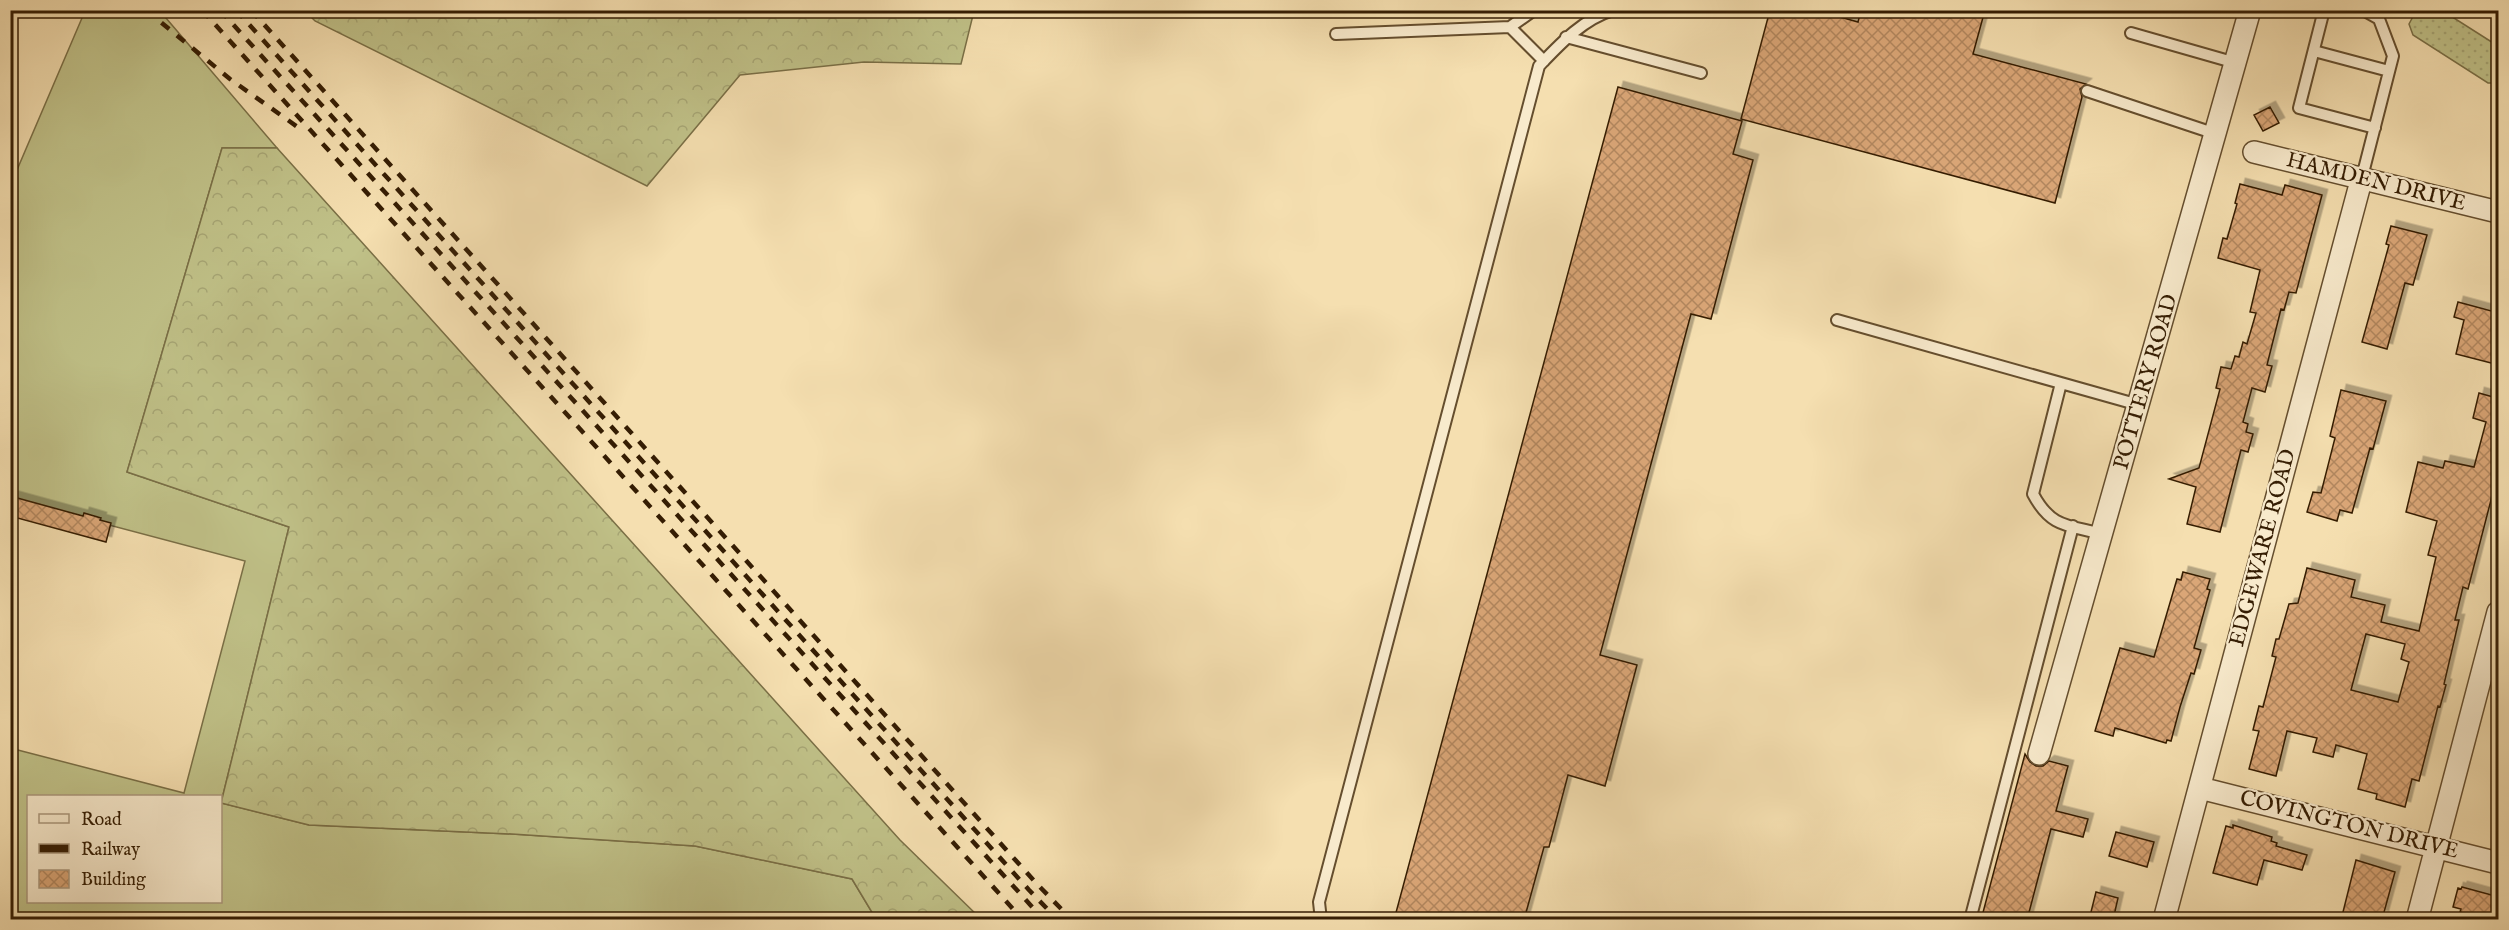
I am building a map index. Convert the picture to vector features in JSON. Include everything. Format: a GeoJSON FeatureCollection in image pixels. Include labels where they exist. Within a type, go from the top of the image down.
{"type":"FeatureCollection","features":[{"type":"Feature","properties":{"kind":"street","name":"POTTERY ROAD"},"geometry":{"type":"LineString","coordinates":[[2039,754],[2217,134],[2250,10]]}},
{"type":"Feature","properties":{"kind":"street","name":"HAMDEN DRIVE"},"geometry":{"type":"LineString","coordinates":[[2254,152],[2499,212]]}},
{"type":"Feature","properties":{"kind":"street","name":"EDGEWARE ROAD"},"geometry":{"type":"LineString","coordinates":[[2164,920],[2362,177]]}},
{"type":"Feature","properties":{"kind":"street"},"geometry":{"type":"LineString","coordinates":[[2417,920],[2499,612]]}},
{"type":"Feature","properties":{"kind":"street","name":"COVINGTON DRIVE"},"geometry":{"type":"LineString","coordinates":[[2200,788],[2499,863]]}},
{"type":"Feature","properties":{"kind":"lane"},"geometry":{"type":"LineString","coordinates":[[1336,34],[1510,27],[1534,10]]}},
{"type":"Feature","properties":{"kind":"lane"},"geometry":{"type":"LineString","coordinates":[[1321,920],[1319,903],[1539,66],[1566,37],[1604,13],[1613,10]]}},
{"type":"Feature","properties":{"kind":"lane"},"geometry":{"type":"LineString","coordinates":[[2324,10],[2299,108],[2375,128]]}},
{"type":"Feature","properties":{"kind":"lane"},"geometry":{"type":"LineString","coordinates":[[2362,177],[2393,56],[2379,19],[2363,10]]}},
{"type":"Feature","properties":{"kind":"lane"},"geometry":{"type":"LineString","coordinates":[[1510,27],[1544,61]]}},
{"type":"Feature","properties":{"kind":"lane"},"geometry":{"type":"LineString","coordinates":[[2131,33],[2236,63]]}},
{"type":"Feature","properties":{"kind":"lane"},"geometry":{"type":"LineString","coordinates":[[1566,37],[1701,73]]}},
{"type":"Feature","properties":{"kind":"lane"},"geometry":{"type":"LineString","coordinates":[[2314,51],[2390,70]]}},
{"type":"Feature","properties":{"kind":"lane"},"geometry":{"type":"LineString","coordinates":[[2087,91],[2217,134]]}},
{"type":"Feature","properties":{"kind":"lane"},"geometry":{"type":"LineString","coordinates":[[1837,320],[2139,405]]}},
{"type":"Feature","properties":{"kind":"lane"},"geometry":{"type":"LineString","coordinates":[[2061,383],[2033,494],[2042,511],[2057,522],[2102,534]]}},
{"type":"Feature","properties":{"kind":"lane"},"geometry":{"type":"LineString","coordinates":[[1970,920],[2073,526]]}},
{"type":"Feature","properties":{"kind":"green space"},"geometry":{"type":"Polygon","coordinates":[[[85,11],[160,11],[277,148],[222,148],[127,472],[289,527],[222,799],[222,795],[27,795],[27,903],[222,903],[222,803],[309,825],[512,834],[695,846],[852,879],[876,919],[11,919],[10,748],[184,793],[245,561],[11,499],[11,184],[85,11]]]}},
{"type":"Feature","properties":{"kind":"green space"},"geometry":{"type":"Polygon","coordinates":[[[305,11],[974,11],[961,64],[864,62],[740,75],[647,186],[315,21],[305,11]]]}},
{"type":"Feature","properties":{"kind":"green space"},"geometry":{"type":"Polygon","coordinates":[[[2416,11],[2443,11],[2498,46],[2498,83],[2488,83],[2413,35],[2409,24],[2416,11]]]}},
{"type":"Feature","properties":{"kind":"green space"},"geometry":{"type":"Polygon","coordinates":[[[222,148],[277,148],[900,840],[981,919],[876,919],[852,879],[695,846],[512,834],[309,825],[222,803],[289,527],[127,472],[222,148]]]}},
{"type":"Feature","properties":{"kind":"building"},"geometry":{"type":"Polygon","coordinates":[[[1770,10],[1815,10],[1858,22],[1861,10],[1985,10],[1973,54],[2086,84],[2080,89],[2082,97],[2055,203],[1741,119],[1770,10]]]}},
{"type":"Feature","properties":{"kind":"building"},"geometry":{"type":"Polygon","coordinates":[[[1618,87],[1742,121],[1733,154],[1753,160],[1711,319],[1691,314],[1600,655],[1637,665],[1605,786],[1568,775],[1549,847],[1544,847],[1524,920],[1394,920],[1618,87]]]}},
{"type":"Feature","properties":{"kind":"building"},"geometry":{"type":"Polygon","coordinates":[[[2270,107],[2279,123],[2263,131],[2254,115],[2270,107]]]}},
{"type":"Feature","properties":{"kind":"building"},"geometry":{"type":"Polygon","coordinates":[[[2240,184],[2282,195],[2285,185],[2322,195],[2296,293],[2289,292],[2284,310],[2281,309],[2267,365],[2272,366],[2265,392],[2252,388],[2243,422],[2248,424],[2246,432],[2253,434],[2248,452],[2241,450],[2220,532],[2187,524],[2196,487],[2169,479],[2199,468],[2220,389],[2216,388],[2221,367],[2231,369],[2235,356],[2239,357],[2243,342],[2247,344],[2256,313],[2250,312],[2260,270],[2218,258],[2223,238],[2227,239],[2240,184]]]}},
{"type":"Feature","properties":{"kind":"building"},"geometry":{"type":"Polygon","coordinates":[[[2391,226],[2427,235],[2413,285],[2405,283],[2387,349],[2362,342],[2389,245],[2386,244],[2391,226]]]}},
{"type":"Feature","properties":{"kind":"building"},"geometry":{"type":"Polygon","coordinates":[[[2458,302],[2499,313],[2499,365],[2456,354],[2464,320],[2454,317],[2458,302]]]}},
{"type":"Feature","properties":{"kind":"building"},"geometry":{"type":"Polygon","coordinates":[[[2341,390],[2386,401],[2352,513],[2340,510],[2337,521],[2307,512],[2313,492],[2321,493],[2335,438],[2330,436],[2341,390]]]}},
{"type":"Feature","properties":{"kind":"building"},"geometry":{"type":"Polygon","coordinates":[[[2479,393],[2493,397],[2493,395],[2499,396],[2499,469],[2468,589],[2463,587],[2455,620],[2459,620],[2440,707],[2438,706],[2419,781],[2412,779],[2405,807],[2376,799],[2377,794],[2358,789],[2367,754],[2336,745],[2333,757],[2313,752],[2317,738],[2287,731],[2276,776],[2249,769],[2259,731],[2253,730],[2259,706],[2263,707],[2276,657],[2272,656],[2276,639],[2279,639],[2289,604],[2298,603],[2307,568],[2355,580],[2351,597],[2385,605],[2381,622],[2419,631],[2436,557],[2428,555],[2437,521],[2406,512],[2418,462],[2443,468],[2445,461],[2474,467],[2486,422],[2473,418],[2479,393]],[[2366,634],[2351,690],[2398,702],[2409,662],[2401,659],[2405,644],[2366,634]]]}},
{"type":"Feature","properties":{"kind":"building"},"geometry":{"type":"Polygon","coordinates":[[[10,496],[83,516],[84,513],[101,518],[100,520],[111,523],[106,542],[10,516],[10,496]]]}},
{"type":"Feature","properties":{"kind":"building"},"geometry":{"type":"Polygon","coordinates":[[[2183,572],[2210,579],[2207,589],[2210,590],[2194,648],[2201,650],[2194,674],[2191,673],[2171,741],[2167,740],[2166,743],[2115,728],[2113,736],[2095,731],[2120,648],[2154,657],[2177,579],[2181,580],[2183,572]]]}},
{"type":"Feature","properties":{"kind":"building"},"geometry":{"type":"Polygon","coordinates":[[[2025,754],[2036,766],[2043,766],[2049,761],[2068,766],[2056,811],[2088,819],[2083,837],[2051,829],[2027,920],[1981,920],[2025,754]]]}},
{"type":"Feature","properties":{"kind":"building"},"geometry":{"type":"Polygon","coordinates":[[[2233,825],[2272,837],[2271,841],[2277,843],[2276,846],[2307,855],[2302,870],[2264,860],[2257,885],[2213,873],[2226,826],[2233,828],[2233,825]]]}},
{"type":"Feature","properties":{"kind":"building"},"geometry":{"type":"Polygon","coordinates":[[[2116,832],[2154,842],[2147,867],[2109,856],[2116,832]]]}},
{"type":"Feature","properties":{"kind":"building"},"geometry":{"type":"Polygon","coordinates":[[[2356,860],[2395,872],[2383,916],[2377,914],[2376,920],[2341,920],[2356,860]]]}},
{"type":"Feature","properties":{"kind":"building"},"geometry":{"type":"Polygon","coordinates":[[[2462,887],[2499,897],[2495,920],[2486,920],[2460,912],[2461,909],[2453,907],[2458,888],[2462,887]]]}},
{"type":"Feature","properties":{"kind":"building"},"geometry":{"type":"Polygon","coordinates":[[[2096,892],[2118,898],[2113,920],[2089,920],[2096,892]]]}},
{"type":"Feature","properties":{"kind":"railway"},"geometry":{"type":"LineString","coordinates":[[146,10],[230,79],[299,128]]}},
{"type":"Feature","properties":{"kind":"railway"},"geometry":{"type":"LineString","coordinates":[[202,10],[1023,920]]}},
{"type":"Feature","properties":{"kind":"railway"},"geometry":{"type":"LineString","coordinates":[[220,10],[1044,920]]}},
{"type":"Feature","properties":{"kind":"railway"},"geometry":{"type":"LineString","coordinates":[[236,10],[1058,920]]}},
{"type":"Feature","properties":{"kind":"railway"},"geometry":{"type":"LineString","coordinates":[[251,10],[1037,884],[1072,920]]}}]}
